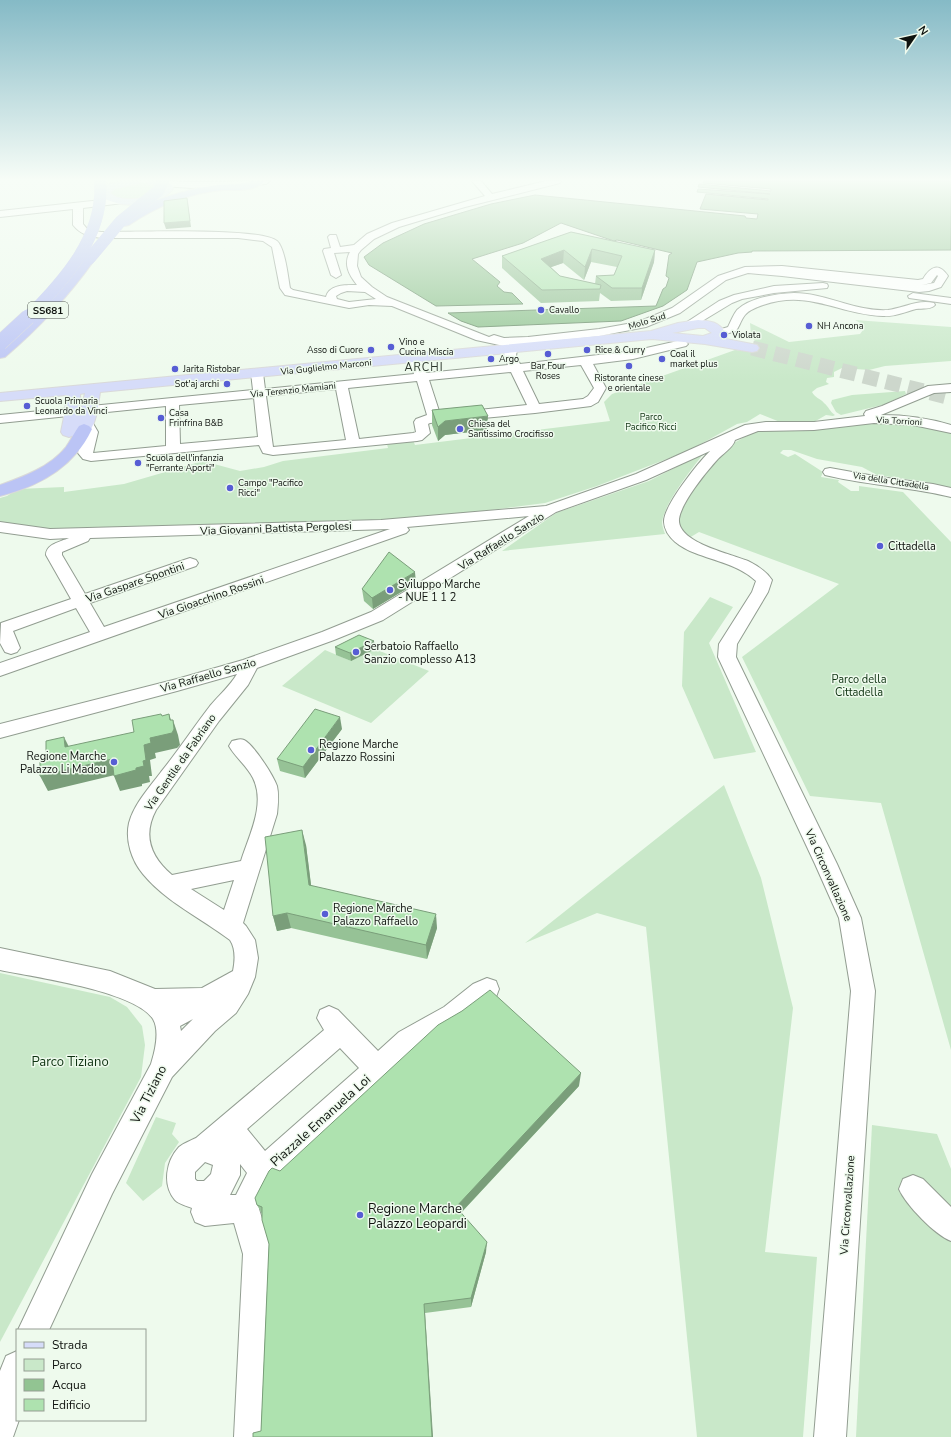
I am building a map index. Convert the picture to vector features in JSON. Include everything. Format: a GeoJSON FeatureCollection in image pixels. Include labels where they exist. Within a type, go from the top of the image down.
{"type":"FeatureCollection","features":[{"type":"Feature","properties":{"kind":"highway","name":"SS681"},"geometry":{"type":"LineString","coordinates":[[0,343],[43,301],[84,248]]}},
{"type":"Feature","properties":{"kind":"highway","name":"SS681"},"geometry":{"type":"LineString","coordinates":[[0,354],[47,311],[72,282],[89,259],[94,248]]}},
{"type":"Feature","properties":{"kind":"highway"},"geometry":{"type":"LineString","coordinates":[[89,259],[97,248]]}},
{"type":"Feature","properties":{"kind":"highway"},"geometry":{"type":"LineString","coordinates":[[89,259],[100,248]]}},
{"type":"Feature","properties":{"kind":"highway"},"geometry":{"type":"LineString","coordinates":[[0,484],[28,473],[49,460],[65,444],[83,421]]}},
{"type":"Feature","properties":{"kind":"highway"},"geometry":{"type":"LineString","coordinates":[[0,491],[28,481],[55,466],[79,441],[83,421]]}},
{"type":"Feature","properties":{"kind":"main road","name":"Via Guglielmo Marconi"},"geometry":{"type":"LineString","coordinates":[[0,397],[415,358],[507,345],[686,333],[714,334]]}},
{"type":"Feature","properties":{"kind":"main road"},"geometry":{"type":"LineString","coordinates":[[73,390],[73,413],[83,421],[93,388]]}},
{"type":"Feature","properties":{"kind":"street"},"geometry":{"type":"LineString","coordinates":[[277,248],[285,290],[291,294],[303,297],[334,296]]}},
{"type":"Feature","properties":{"kind":"street"},"geometry":{"type":"LineString","coordinates":[[336,275],[328,251],[355,248]]}},
{"type":"Feature","properties":{"kind":"street"},"geometry":{"type":"LineString","coordinates":[[356,248],[351,256],[350,264],[360,284],[371,295]]}},
{"type":"Feature","properties":{"kind":"street"},"geometry":{"type":"LineString","coordinates":[[744,270],[754,268],[778,268],[918,283],[927,281],[931,274],[938,270],[942,276],[934,286],[883,289],[822,289],[753,297],[727,307],[712,318],[714,334],[732,329],[741,313],[751,306],[768,300],[800,296],[812,297],[847,307],[881,313],[894,312],[918,304],[951,308]]}},
{"type":"Feature","properties":{"kind":"street"},"geometry":{"type":"LineString","coordinates":[[744,270],[774,272],[951,301]]}},
{"type":"Feature","properties":{"kind":"street","name":"Molo Sud"},"geometry":{"type":"LineString","coordinates":[[371,295],[349,305],[334,296],[347,288],[371,295],[393,302],[480,338],[507,345],[624,328],[658,319],[678,310],[722,278],[744,270]]}},
{"type":"Feature","properties":{"kind":"street"},"geometry":{"type":"LineString","coordinates":[[347,288],[356,277]]}},
{"type":"Feature","properties":{"kind":"street"},"geometry":{"type":"LineString","coordinates":[[906,282],[934,286],[951,293]]}},
{"type":"Feature","properties":{"kind":"street"},"geometry":{"type":"LineString","coordinates":[[686,333],[728,301],[745,295],[768,291],[834,286],[951,293]]}},
{"type":"Feature","properties":{"kind":"street","name":"Molo Sud"},"geometry":{"type":"LineString","coordinates":[[429,316],[502,335],[578,334]]}},
{"type":"Feature","properties":{"kind":"street","name":"Molo Sud"},"geometry":{"type":"LineString","coordinates":[[459,324],[507,345]]}},
{"type":"Feature","properties":{"kind":"street","name":"Via Terenzio Mamiani"},"geometry":{"type":"LineString","coordinates":[[83,421],[172,402],[421,378],[625,356],[646,351],[686,333]]}},
{"type":"Feature","properties":{"kind":"street"},"geometry":{"type":"LineString","coordinates":[[621,338],[637,343],[646,351]]}},
{"type":"Feature","properties":{"kind":"street"},"geometry":{"type":"LineString","coordinates":[[507,345],[510,356],[535,409]]}},
{"type":"Feature","properties":{"kind":"street"},"geometry":{"type":"LineString","coordinates":[[415,358],[435,418]]}},
{"type":"Feature","properties":{"kind":"street"},"geometry":{"type":"LineString","coordinates":[[257,373],[265,440],[267,449],[273,451],[420,436],[424,432],[421,422],[435,418],[586,403],[593,399],[600,388],[585,361]]}},
{"type":"Feature","properties":{"kind":"street"},"geometry":{"type":"LineString","coordinates":[[341,385],[353,443]]}},
{"type":"Feature","properties":{"kind":"street"},"geometry":{"type":"LineString","coordinates":[[884,414],[932,389],[951,388]]}},
{"type":"Feature","properties":{"kind":"street"},"geometry":{"type":"LineString","coordinates":[[172,402],[173,449]]}},
{"type":"Feature","properties":{"kind":"street"},"geometry":{"type":"LineString","coordinates":[[0,419],[73,413]]}},
{"type":"Feature","properties":{"kind":"street"},"geometry":{"type":"LineString","coordinates":[[884,414],[930,416],[949,424]]}},
{"type":"Feature","properties":{"kind":"street","name":"Via Torrioni"},"geometry":{"type":"LineString","coordinates":[[846,421],[884,414],[908,419],[949,424]]}},
{"type":"Feature","properties":{"kind":"street"},"geometry":{"type":"LineString","coordinates":[[83,421],[91,432],[85,451],[88,456],[97,457],[265,440]]}},
{"type":"Feature","properties":{"kind":"street","name":"Via Raffaello Sanzio"},"geometry":{"type":"LineString","coordinates":[[0,731],[177,685],[249,664],[328,636],[377,616],[551,509],[641,477],[728,438],[759,426],[817,426],[846,421]]}},
{"type":"Feature","properties":{"kind":"street","name":"Via Circonvallazione"},"geometry":{"type":"LineString","coordinates":[[728,438],[728,442],[710,457],[692,479],[672,516],[672,524],[680,538],[689,544],[746,566],[754,570],[764,580],[760,592],[728,644],[727,657],[826,864],[850,918],[862,992],[830,1437]]}},
{"type":"Feature","properties":{"kind":"street","name":"Via della Cittadella"},"geometry":{"type":"LineString","coordinates":[[830,472],[880,481],[933,488],[951,493]]}},
{"type":"Feature","properties":{"kind":"street","name":"Via Giovanni Battista Pergolesi"},"geometry":{"type":"LineString","coordinates":[[0,527],[50,534],[101,531],[381,525],[551,509]]}},
{"type":"Feature","properties":{"kind":"street","name":"Via Gioacchino Rossini"},"geometry":{"type":"LineString","coordinates":[[0,670],[422,522]]}},
{"type":"Feature","properties":{"kind":"street","name":"Via Gaspare Spontini"},"geometry":{"type":"LineString","coordinates":[[100,635],[54,555],[54,550],[60,546],[101,531]]}},
{"type":"Feature","properties":{"kind":"street","name":"Via Gaspare Spontini"},"geometry":{"type":"LineString","coordinates":[[11,648],[4,632],[7,627],[190,563]]}},
{"type":"Feature","properties":{"kind":"street","name":"Via Gentile da Fabriano"},"geometry":{"type":"LineString","coordinates":[[162,1069],[204,1025],[231,1000],[238,989],[247,960],[247,952],[242,938],[230,927],[168,885],[151,869],[142,856],[139,838],[140,823],[146,808],[160,788],[229,695],[247,674],[249,664]]}},
{"type":"Feature","properties":{"kind":"street"},"geometry":{"type":"LineString","coordinates":[[230,927],[267,814],[269,796],[263,776],[239,746]]}},
{"type":"Feature","properties":{"kind":"street"},"geometry":{"type":"LineString","coordinates":[[168,885],[249,868]]}},
{"type":"Feature","properties":{"kind":"street"},"geometry":{"type":"LineString","coordinates":[[0,959],[110,982],[133,990],[163,1017],[184,1029],[204,1025]]}},
{"type":"Feature","properties":{"kind":"street"},"geometry":{"type":"LineString","coordinates":[[163,1017],[206,998],[241,979]]}},
{"type":"Feature","properties":{"kind":"street","name":"Piazzale Emanuela Loi"},"geometry":{"type":"LineString","coordinates":[[377,1069],[335,1025],[229,1127],[205,1148],[197,1150],[185,1161],[181,1169],[182,1184],[185,1190],[191,1194],[205,1196],[220,1206],[263,1171],[377,1069],[408,1041],[453,1015],[487,989]]}},
{"type":"Feature","properties":{"kind":"street","name":"Via Tiziano"},"geometry":{"type":"LineString","coordinates":[[33,1329],[102,1184],[162,1069],[168,1054],[170,1040],[163,1017]]}},
{"type":"Feature","properties":{"kind":"street","name":"Piazzale Emanuela Loi"},"geometry":{"type":"LineString","coordinates":[[229,1127],[263,1171]]}},
{"type":"Feature","properties":{"kind":"street"},"geometry":{"type":"LineString","coordinates":[[205,1148],[213,1148],[224,1156],[227,1163],[227,1171],[220,1206],[258,1254],[250,1437]]}},
{"type":"Feature","properties":{"kind":"street"},"geometry":{"type":"LineString","coordinates":[[913,1189],[951,1227]]}},
{"type":"Feature","properties":{"kind":"street"},"geometry":{"type":"LineString","coordinates":[[0,1430],[16,1371]]}},
{"type":"Feature","properties":{"kind":"green space","name":"Parco Pacifico Ricci"},"geometry":{"type":"Polygon","coordinates":[[[855,320],[951,327],[951,361],[885,366],[869,370],[842,368],[834,372],[834,377],[827,378],[826,382],[829,384],[817,388],[812,392],[835,415],[833,416],[826,415],[814,422],[780,422],[760,414],[747,422],[737,424],[690,450],[597,486],[545,503],[430,518],[378,522],[55,530],[0,524],[0,498],[7,496],[18,489],[64,487],[64,492],[124,484],[203,461],[240,471],[264,467],[283,461],[388,448],[387,444],[413,440],[415,445],[610,421],[604,402],[612,394],[735,350],[749,351],[756,343],[751,335],[750,323],[789,342],[860,334],[863,330],[862,324],[855,320]]]}},
{"type":"Feature","properties":{"kind":"green space"},"geometry":{"type":"Polygon","coordinates":[[[905,391],[906,394],[886,404],[841,415],[836,412],[831,403],[832,400],[852,395],[905,391]]]}},
{"type":"Feature","properties":{"kind":"green space","name":"Parco della Cittadella"},"geometry":{"type":"Polygon","coordinates":[[[909,423],[951,433],[951,490],[927,482],[877,475],[862,467],[817,459],[791,450],[783,450],[780,453],[788,457],[795,454],[823,472],[821,477],[839,480],[838,482],[851,491],[859,491],[859,486],[903,492],[951,542],[951,1050],[881,803],[810,796],[742,657],[839,584],[699,532],[689,538],[679,526],[678,517],[700,477],[732,444],[752,433],[769,429],[806,429],[865,424],[909,423]]]}},
{"type":"Feature","properties":{"kind":"green space"},"geometry":{"type":"Polygon","coordinates":[[[704,453],[679,486],[668,505],[662,522],[665,534],[502,551],[556,513],[649,481],[704,453]]]}},
{"type":"Feature","properties":{"kind":"green space"},"geometry":{"type":"Polygon","coordinates":[[[710,597],[733,607],[709,643],[756,752],[714,759],[682,686],[684,632],[710,597]]]}},
{"type":"Feature","properties":{"kind":"green space"},"geometry":{"type":"Polygon","coordinates":[[[375,649],[429,671],[371,723],[282,686],[325,650],[351,661],[375,649]]]}},
{"type":"Feature","properties":{"kind":"green space"},"geometry":{"type":"Polygon","coordinates":[[[724,785],[761,878],[793,1008],[765,1252],[817,1257],[803,1437],[697,1437],[646,927],[597,913],[525,943],[724,785]]]}},
{"type":"Feature","properties":{"kind":"green space","name":"Parco Tiziano"},"geometry":{"type":"Polygon","coordinates":[[[0,973],[110,997],[127,1007],[142,1026],[145,1045],[141,1077],[0,1342],[0,973]]]}},
{"type":"Feature","properties":{"kind":"green space"},"geometry":{"type":"Polygon","coordinates":[[[156,1117],[176,1123],[172,1134],[179,1142],[165,1163],[162,1186],[143,1201],[126,1183],[156,1117]]]}},
{"type":"Feature","properties":{"kind":"green space"},"geometry":{"type":"Polygon","coordinates":[[[872,1125],[937,1134],[951,1169],[951,1437],[856,1437],[872,1125]]]}},
{"type":"Feature","properties":{"kind":"water"},"geometry":{"type":"Polygon","coordinates":[[[376,248],[507,248],[472,259],[500,282],[497,286],[504,292],[512,293],[523,304],[436,306],[369,265],[364,257],[376,248]]]}},
{"type":"Feature","properties":{"kind":"water"},"geometry":{"type":"Polygon","coordinates":[[[651,248],[951,248],[951,250],[752,251],[697,262],[687,290],[663,306],[621,321],[478,327],[461,321],[448,313],[656,306],[669,278],[666,276],[669,255],[672,253],[651,248]]]}},
{"type":"Feature","properties":{"kind":"building"},"geometry":{"type":"Polygon","coordinates":[[[525,248],[646,248],[655,250],[642,288],[612,288],[596,276],[614,275],[622,256],[592,249],[585,267],[564,250],[541,259],[560,276],[601,285],[600,289],[542,290],[502,256],[525,248]]]}},
{"type":"Feature","properties":{"kind":"building"},"geometry":{"type":"Polygon","coordinates":[[[482,405],[488,416],[445,421],[438,427],[432,410],[482,405]]]}},
{"type":"Feature","properties":{"kind":"building"},"geometry":{"type":"Polygon","coordinates":[[[389,552],[415,572],[372,598],[362,589],[389,552]]]}},
{"type":"Feature","properties":{"kind":"building"},"geometry":{"type":"Polygon","coordinates":[[[359,635],[374,641],[350,653],[335,647],[359,635]]]}},
{"type":"Feature","properties":{"kind":"building"},"geometry":{"type":"Polygon","coordinates":[[[315,709],[340,717],[303,767],[277,759],[315,709]]]}},
{"type":"Feature","properties":{"kind":"building"},"geometry":{"type":"Polygon","coordinates":[[[161,714],[162,716],[169,714],[170,720],[173,720],[174,729],[172,733],[150,738],[151,743],[144,745],[146,760],[143,761],[144,766],[136,768],[136,770],[114,776],[112,759],[40,776],[40,762],[46,760],[46,741],[64,737],[65,747],[134,732],[132,720],[161,714]]]}},
{"type":"Feature","properties":{"kind":"building","name":"Regione Marche Palazzo Raffaello"},"geometry":{"type":"Polygon","coordinates":[[[302,830],[309,885],[436,914],[426,945],[287,913],[273,916],[265,837],[302,830]]]}},
{"type":"Feature","properties":{"kind":"building","name":"Regione Marche Palazzo Leopardi"},"geometry":{"type":"Polygon","coordinates":[[[490,990],[581,1073],[456,1207],[487,1242],[471,1298],[424,1304],[432,1437],[253,1437],[253,1433],[261,1431],[269,1244],[262,1220],[262,1207],[257,1205],[255,1198],[269,1171],[272,1168],[280,1171],[438,1025],[462,1011],[490,990]]]}},
{"type":"Feature","properties":{"kind":"tunnel"},"geometry":{"type":"LineString","coordinates":[[752,348],[951,398]]}},
{"type":"Feature","properties":{"kind":"place","name":"Cavallo"},"geometry":{"type":"Point","coordinates":[541,310]}},
{"type":"Feature","properties":{"kind":"place","name":"NH Ancona"},"geometry":{"type":"Point","coordinates":[809,326]}},
{"type":"Feature","properties":{"kind":"place","name":"Violata"},"geometry":{"type":"Point","coordinates":[724,335]}},
{"type":"Feature","properties":{"kind":"place","name":"Vino e Cucina Miscia"},"geometry":{"type":"Point","coordinates":[391,347]}},
{"type":"Feature","properties":{"kind":"place","name":"Asso di Cuore"},"geometry":{"type":"Point","coordinates":[371,350]}},
{"type":"Feature","properties":{"kind":"place","name":"Rice & Curry"},"geometry":{"type":"Point","coordinates":[587,350]}},
{"type":"Feature","properties":{"kind":"place","name":"Bar Four Roses"},"geometry":{"type":"Point","coordinates":[548,354]}},
{"type":"Feature","properties":{"kind":"place","name":"Argo"},"geometry":{"type":"Point","coordinates":[491,359]}},
{"type":"Feature","properties":{"kind":"place","name":"Coal il market plus"},"geometry":{"type":"Point","coordinates":[662,359]}},
{"type":"Feature","properties":{"kind":"place","name":"Ristorante cinese e orientale"},"geometry":{"type":"Point","coordinates":[629,366]}},
{"type":"Feature","properties":{"kind":"place","name":"Jarita Ristobar"},"geometry":{"type":"Point","coordinates":[175,369]}},
{"type":"Feature","properties":{"kind":"place","name":"Sot'aj archi"},"geometry":{"type":"Point","coordinates":[227,384]}},
{"type":"Feature","properties":{"kind":"place","name":"Scuola Primaria Leonardo da Vinci"},"geometry":{"type":"Point","coordinates":[27,406]}},
{"type":"Feature","properties":{"kind":"place","name":"Casa Frinfrina B&B"},"geometry":{"type":"Point","coordinates":[161,418]}},
{"type":"Feature","properties":{"kind":"place","name":"Chiesa del Santissimo Crocifisso"},"geometry":{"type":"Point","coordinates":[460,429]}},
{"type":"Feature","properties":{"kind":"place","name":"Scuola dell'infanzia \"Ferrante Aporti\""},"geometry":{"type":"Point","coordinates":[138,463]}},
{"type":"Feature","properties":{"kind":"place","name":"Campo \"Pacifico Ricci\""},"geometry":{"type":"Point","coordinates":[230,488]}},
{"type":"Feature","properties":{"kind":"place","name":"Cittadella"},"geometry":{"type":"Point","coordinates":[880,546]}},
{"type":"Feature","properties":{"kind":"place","name":"Sviluppo Marche - NUE 1 1 2"},"geometry":{"type":"Point","coordinates":[390,590]}},
{"type":"Feature","properties":{"kind":"place","name":"Serbatoio Raffaello Sanzio complesso A13"},"geometry":{"type":"Point","coordinates":[356,652]}},
{"type":"Feature","properties":{"kind":"place","name":"Regione Marche Palazzo Rossini"},"geometry":{"type":"Point","coordinates":[311,750]}},
{"type":"Feature","properties":{"kind":"place","name":"Regione Marche Palazzo Li Madou"},"geometry":{"type":"Point","coordinates":[114,762]}},
{"type":"Feature","properties":{"kind":"place","name":"Regione Marche Palazzo Raffaello"},"geometry":{"type":"Point","coordinates":[325,914]}},
{"type":"Feature","properties":{"kind":"place","name":"Regione Marche Palazzo Leopardi"},"geometry":{"type":"Point","coordinates":[360,1215]}},
{"type":"Feature","properties":{"kind":"district","name":"ARCHI"},"geometry":{"type":"Point","coordinates":[424,367]}}]}
